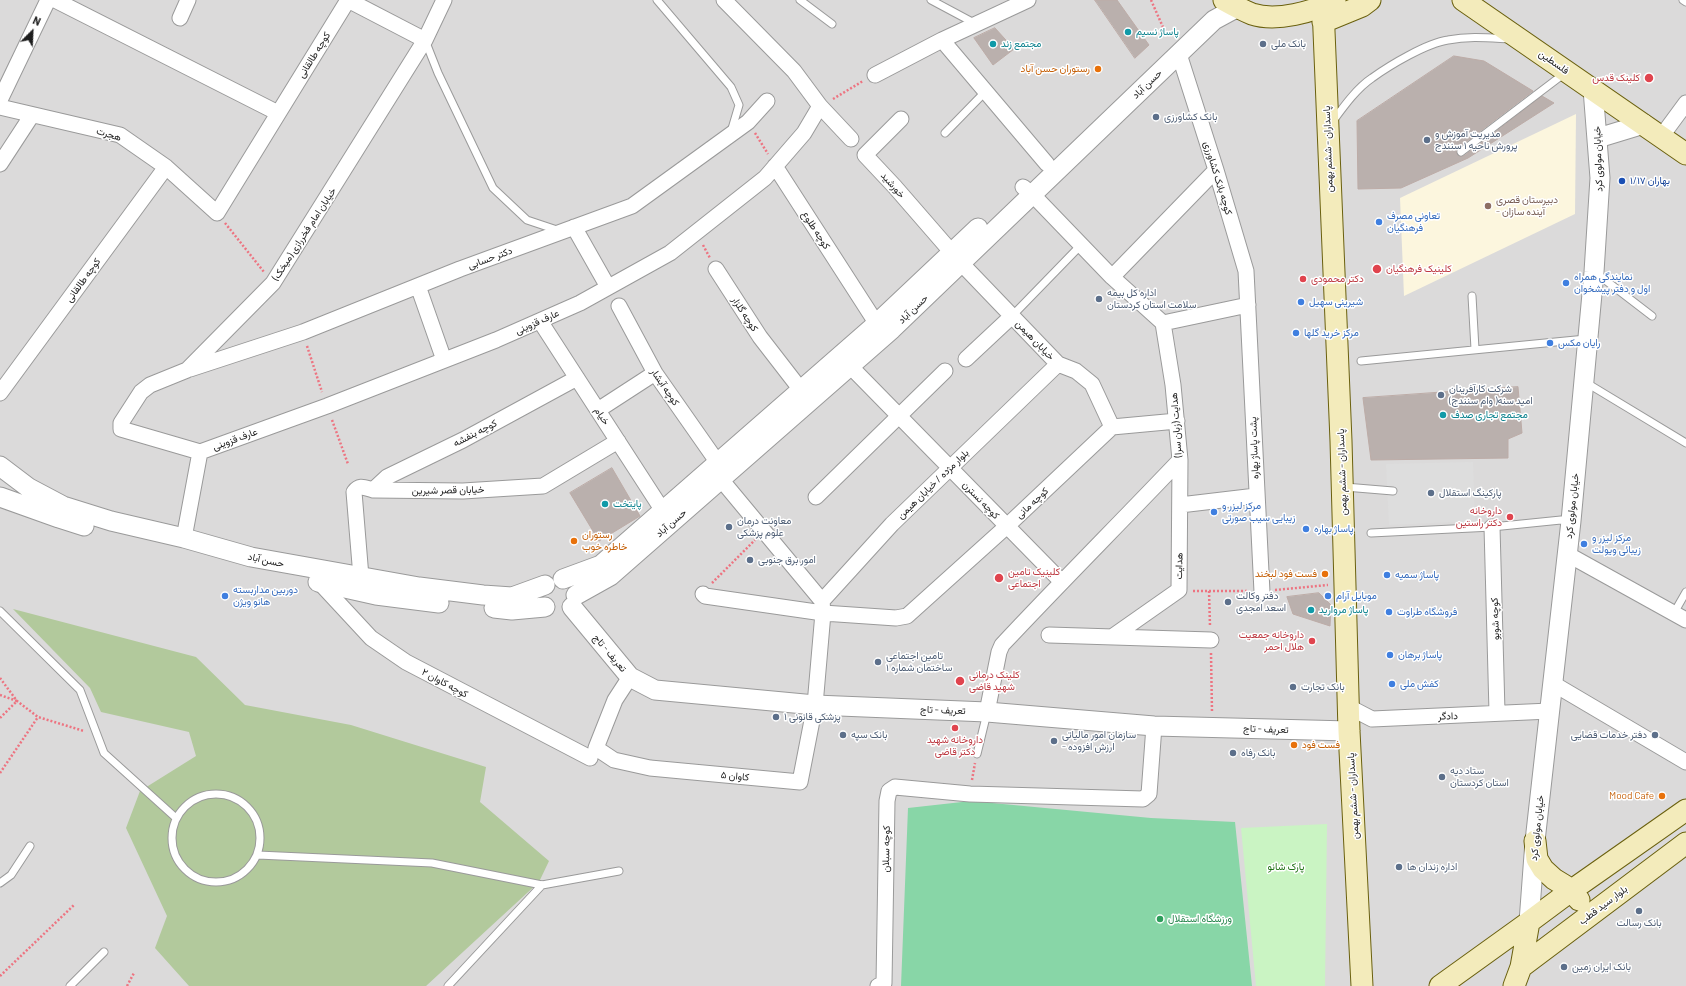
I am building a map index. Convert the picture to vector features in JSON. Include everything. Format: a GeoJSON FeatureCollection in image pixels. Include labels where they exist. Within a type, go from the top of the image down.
{"type":"FeatureCollection","features":[{"type":"Feature","properties":{"kind":"main road"},"geometry":{"type":"LineString","coordinates":[[1228,2],[1253,14],[1273,17],[1362,6],[1370,0]]}},
{"type":"Feature","properties":{"kind":"main road","name":"فلسطین"},"geometry":{"type":"LineString","coordinates":[[1463,0],[1644,124],[1686,139]]}},
{"type":"Feature","properties":{"kind":"main road","name":"پاسداران - ششم بهمن"},"geometry":{"type":"LineString","coordinates":[[1327,10],[1327,127],[1342,487],[1349,731],[1362,986]]}},
{"type":"Feature","properties":{"kind":"main road","name":"فلسطین"},"geometry":{"type":"LineString","coordinates":[[1665,132],[1686,154]]}},
{"type":"Feature","properties":{"kind":"main road"},"geometry":{"type":"LineString","coordinates":[[1440,986],[1572,890],[1686,810]]}},
{"type":"Feature","properties":{"kind":"main road"},"geometry":{"type":"LineString","coordinates":[[1535,841],[1537,859],[1543,869],[1554,879],[1572,890],[1590,914]]}},
{"type":"Feature","properties":{"kind":"main road","name":"بلوار سید قطب"},"geometry":{"type":"LineString","coordinates":[[1518,977],[1590,914],[1686,843]]}},
{"type":"Feature","properties":{"kind":"main road"},"geometry":{"type":"LineString","coordinates":[[1518,977],[1529,922]]}},
{"type":"Feature","properties":{"kind":"street"},"geometry":{"type":"LineString","coordinates":[[0,100],[48,0]]}},
{"type":"Feature","properties":{"kind":"street"},"geometry":{"type":"LineString","coordinates":[[54,0],[278,113]]}},
{"type":"Feature","properties":{"kind":"street"},"geometry":{"type":"LineString","coordinates":[[180,18],[188,0]]}},
{"type":"Feature","properties":{"kind":"street"},"geometry":{"type":"LineString","coordinates":[[348,0],[425,40]]}},
{"type":"Feature","properties":{"kind":"street","name":"کوچه طالقانی"},"geometry":{"type":"LineString","coordinates":[[217,213],[348,0]]}},
{"type":"Feature","properties":{"kind":"street","name":"خیابان امام فخررازی (میخک)"},"geometry":{"type":"LineString","coordinates":[[120,427],[121,423],[141,392],[150,385],[187,370],[273,283],[425,40],[444,0]]}},
{"type":"Feature","properties":{"kind":"street"},"geometry":{"type":"LineString","coordinates":[[724,0],[794,71],[820,106],[850,139]]}},
{"type":"Feature","properties":{"kind":"street"},"geometry":{"type":"LineString","coordinates":[[875,75],[942,40],[1028,0]]}},
{"type":"Feature","properties":{"kind":"street","name":"حسن آباد"},"geometry":{"type":"LineString","coordinates":[[574,601],[610,576],[717,470],[801,390],[881,330],[1027,191],[1179,54],[1214,20],[1228,2]]}},
{"type":"Feature","properties":{"kind":"street","name":"حسن آباد"},"geometry":{"type":"LineString","coordinates":[[1027,191],[1047,164],[1228,2]]}},
{"type":"Feature","properties":{"kind":"street"},"geometry":{"type":"LineString","coordinates":[[942,40],[1047,164]]}},
{"type":"Feature","properties":{"kind":"street","name":"کوچه بانک کشاورزی"},"geometry":{"type":"LineString","coordinates":[[1179,54],[1246,271],[1248,305]]}},
{"type":"Feature","properties":{"kind":"street","name":"خیابان مولوی کرد"},"geometry":{"type":"LineString","coordinates":[[1529,922],[1535,841],[1566,554],[1571,521],[1594,272],[1600,178],[1593,89]]}},
{"type":"Feature","properties":{"kind":"street","name":"دکتر حسابی"},"geometry":{"type":"LineString","coordinates":[[187,370],[303,332],[418,286],[632,206],[748,122],[767,101]]}},
{"type":"Feature","properties":{"kind":"street"},"geometry":{"type":"LineString","coordinates":[[1665,132],[1686,103]]}},
{"type":"Feature","properties":{"kind":"street","name":"عارف قزوینی"},"geometry":{"type":"LineString","coordinates":[[120,427],[122,429],[200,452],[327,406],[540,321],[580,303],[670,254],[764,178],[804,133],[820,106]]}},
{"type":"Feature","properties":{"kind":"street","name":"هجرت"},"geometry":{"type":"LineString","coordinates":[[0,107],[120,135],[166,167],[217,213]]}},
{"type":"Feature","properties":{"kind":"street"},"geometry":{"type":"LineString","coordinates":[[0,164],[32,115]]}},
{"type":"Feature","properties":{"kind":"street","name":"خورشید"},"geometry":{"type":"LineString","coordinates":[[901,119],[865,155],[895,187],[956,258]]}},
{"type":"Feature","properties":{"kind":"street"},"geometry":{"type":"LineString","coordinates":[[1598,138],[1644,124]]}},
{"type":"Feature","properties":{"kind":"street","name":"کوچه طلوع"},"geometry":{"type":"LineString","coordinates":[[775,166],[881,330]]}},
{"type":"Feature","properties":{"kind":"street","name":"کوچه طالقانی"},"geometry":{"type":"LineString","coordinates":[[0,393],[166,167]]}},
{"type":"Feature","properties":{"kind":"street"},"geometry":{"type":"LineString","coordinates":[[1112,277],[1216,170]]}},
{"type":"Feature","properties":{"kind":"street"},"geometry":{"type":"LineString","coordinates":[[1027,191],[1112,277],[1163,323],[1248,305]]}},
{"type":"Feature","properties":{"kind":"street"},"geometry":{"type":"LineString","coordinates":[[568,229],[608,287]]}},
{"type":"Feature","properties":{"kind":"street","name":"خیابان هیمن"},"geometry":{"type":"LineString","coordinates":[[956,258],[1058,364],[1076,370],[1092,384],[1112,427]]}},
{"type":"Feature","properties":{"kind":"street","name":"کوچه گلزار"},"geometry":{"type":"LineString","coordinates":[[716,268],[760,337],[801,390]]}},
{"type":"Feature","properties":{"kind":"street"},"geometry":{"type":"LineString","coordinates":[[418,286],[444,360]]}},
{"type":"Feature","properties":{"kind":"street","name":"پشت پاساژ بهاره"},"geometry":{"type":"LineString","coordinates":[[1248,305],[1256,496],[1262,592]]}},
{"type":"Feature","properties":{"kind":"street","name":"کوچه آبشار"},"geometry":{"type":"LineString","coordinates":[[619,306],[655,373],[717,470],[823,607]]}},
{"type":"Feature","properties":{"kind":"street"},"geometry":{"type":"LineString","coordinates":[[966,359],[1012,316]]}},
{"type":"Feature","properties":{"kind":"street","name":"خیام"},"geometry":{"type":"LineString","coordinates":[[540,321],[663,511]]}},
{"type":"Feature","properties":{"kind":"street","name":"هدایت (زبان سرا)"},"geometry":{"type":"LineString","coordinates":[[987,712],[999,652],[1002,645],[1180,460],[1177,421],[1163,323]]}},
{"type":"Feature","properties":{"kind":"street","name":"حسن آباد"},"geometry":{"type":"LineString","coordinates":[[0,466],[29,488],[63,506],[110,522],[184,538],[251,557],[420,587],[512,598],[601,565],[663,511],[851,367],[881,330]]}},
{"type":"Feature","properties":{"kind":"street","name":"بلوار مژده / خیابان هیمن"},"geometry":{"type":"LineString","coordinates":[[823,607],[892,524],[1058,364]]}},
{"type":"Feature","properties":{"kind":"street","name":"کوچه نسترن"},"geometry":{"type":"LineString","coordinates":[[851,367],[1062,581]]}},
{"type":"Feature","properties":{"kind":"street"},"geometry":{"type":"LineString","coordinates":[[816,497],[945,371]]}},
{"type":"Feature","properties":{"kind":"street"},"geometry":{"type":"LineString","coordinates":[[598,410],[655,373]]}},
{"type":"Feature","properties":{"kind":"street","name":"کوچه بنفشه"},"geometry":{"type":"LineString","coordinates":[[373,490],[387,478],[470,436],[577,378]]}},
{"type":"Feature","properties":{"kind":"street"},"geometry":{"type":"LineString","coordinates":[[1112,427],[1177,421]]}},
{"type":"Feature","properties":{"kind":"street","name":"کوچه مانی"},"geometry":{"type":"LineString","coordinates":[[823,607],[901,617],[907,616],[1007,526],[1112,427]]}},
{"type":"Feature","properties":{"kind":"street","name":"خیابان قصر شیرین"},"geometry":{"type":"LineString","coordinates":[[361,577],[354,492],[358,488],[360,487],[373,490],[462,491],[542,486],[618,441]]}},
{"type":"Feature","properties":{"kind":"street","name":"عارف قزوینی"},"geometry":{"type":"LineString","coordinates":[[184,538],[200,452]]}},
{"type":"Feature","properties":{"kind":"street","name":"هدایت"},"geometry":{"type":"LineString","coordinates":[[1112,637],[1179,590],[1180,460]]}},
{"type":"Feature","properties":{"kind":"street"},"geometry":{"type":"LineString","coordinates":[[1180,505],[1256,496]]}},
{"type":"Feature","properties":{"kind":"street","name":"حسن آباد"},"geometry":{"type":"LineString","coordinates":[[0,497],[59,518],[115,535],[376,595],[461,606],[512,610],[545,607]]}},
{"type":"Feature","properties":{"kind":"street","name":"کوچه شوبو"},"geometry":{"type":"LineString","coordinates":[[1492,527],[1497,712]]}},
{"type":"Feature","properties":{"kind":"street"},"geometry":{"type":"LineString","coordinates":[[1566,554],[1680,617]]}},
{"type":"Feature","properties":{"kind":"street","name":"کوچه کاوان ۲"},"geometry":{"type":"LineString","coordinates":[[319,582],[371,638],[406,662],[593,753]]}},
{"type":"Feature","properties":{"kind":"street"},"geometry":{"type":"LineString","coordinates":[[554,582],[572,585],[574,601],[561,613],[555,613],[545,607],[542,600],[542,592],[554,582]]}},
{"type":"Feature","properties":{"kind":"street"},"geometry":{"type":"LineString","coordinates":[[703,594],[705,596],[823,607],[815,705]]}},
{"type":"Feature","properties":{"kind":"street","name":"تعریف - تاج"},"geometry":{"type":"LineString","coordinates":[[574,601],[630,677],[655,690],[815,705],[987,712],[1154,726],[1349,731]]}},
{"type":"Feature","properties":{"kind":"street"},"geometry":{"type":"LineString","coordinates":[[1049,635],[1211,640]]}},
{"type":"Feature","properties":{"kind":"street"},"geometry":{"type":"LineString","coordinates":[[593,753],[615,700],[630,677]]}},
{"type":"Feature","properties":{"kind":"street"},"geometry":{"type":"LineString","coordinates":[[1552,683],[1686,762]]}},
{"type":"Feature","properties":{"kind":"street","name":"کاوان ۵"},"geometry":{"type":"LineString","coordinates":[[593,753],[614,760],[650,768],[800,782],[815,705]]}},
{"type":"Feature","properties":{"kind":"street","name":"دادگر"},"geometry":{"type":"LineString","coordinates":[[1349,707],[1372,719],[1550,710]]}},
{"type":"Feature","properties":{"kind":"street","name":"کوچه سبلان"},"geometry":{"type":"LineString","coordinates":[[882,985],[887,801],[889,791],[895,787],[970,794],[1143,799],[1149,794],[1154,726]]}},
{"type":"Feature","properties":{"kind":"lane"},"geometry":{"type":"LineString","coordinates":[[657,0],[731,87],[739,105],[730,135]]}},
{"type":"Feature","properties":{"kind":"lane"},"geometry":{"type":"LineString","coordinates":[[800,0],[832,24]]}},
{"type":"Feature","properties":{"kind":"lane"},"geometry":{"type":"LineString","coordinates":[[931,0],[976,24]]}},
{"type":"Feature","properties":{"kind":"lane"},"geometry":{"type":"LineString","coordinates":[[1327,127],[1343,107],[1371,78],[1430,44],[1466,38],[1522,40]]}},
{"type":"Feature","properties":{"kind":"lane"},"geometry":{"type":"LineString","coordinates":[[425,40],[438,73],[493,188],[526,220],[568,229]]}},
{"type":"Feature","properties":{"kind":"lane"},"geometry":{"type":"LineString","coordinates":[[1461,152],[1567,71]]}},
{"type":"Feature","properties":{"kind":"lane"},"geometry":{"type":"LineString","coordinates":[[945,133],[986,91]]}},
{"type":"Feature","properties":{"kind":"lane"},"geometry":{"type":"LineString","coordinates":[[1012,316],[1080,244]]}},
{"type":"Feature","properties":{"kind":"lane"},"geometry":{"type":"LineString","coordinates":[[1594,272],[1652,316]]}},
{"type":"Feature","properties":{"kind":"lane"},"geometry":{"type":"LineString","coordinates":[[1472,296],[1474,349]]}},
{"type":"Feature","properties":{"kind":"lane"},"geometry":{"type":"LineString","coordinates":[[1361,361],[1581,338],[1588,339]]}},
{"type":"Feature","properties":{"kind":"lane"},"geometry":{"type":"LineString","coordinates":[[1583,381],[1686,443]]}},
{"type":"Feature","properties":{"kind":"lane"},"geometry":{"type":"LineString","coordinates":[[1342,487],[1392,491]]}},
{"type":"Feature","properties":{"kind":"lane"},"geometry":{"type":"LineString","coordinates":[[1371,533],[1492,527],[1561,520],[1571,521]]}},
{"type":"Feature","properties":{"kind":"lane"},"geometry":{"type":"LineString","coordinates":[[1680,617],[1686,592]]}},
{"type":"Feature","properties":{"kind":"lane"},"geometry":{"type":"LineString","coordinates":[[0,611],[80,690],[104,753],[176,818]]}},
{"type":"Feature","properties":{"kind":"lane"},"geometry":{"type":"LineString","coordinates":[[977,754],[987,712]]}},
{"type":"Feature","properties":{"kind":"lane"},"geometry":{"type":"LineString","coordinates":[[213,794],[228,795],[242,801],[252,812],[259,826],[261,841],[258,855],[250,868],[239,877],[226,882],[212,883],[198,879],[186,871],[177,860],[172,846],[172,831],[176,818],[186,806],[198,797],[213,794]]}},
{"type":"Feature","properties":{"kind":"lane"},"geometry":{"type":"LineString","coordinates":[[0,883],[11,875],[30,846]]}},
{"type":"Feature","properties":{"kind":"lane"},"geometry":{"type":"LineString","coordinates":[[258,855],[432,863],[542,885],[619,871]]}},
{"type":"Feature","properties":{"kind":"lane"},"geometry":{"type":"LineString","coordinates":[[448,986],[542,885]]}},
{"type":"Feature","properties":{"kind":"lane"},"geometry":{"type":"LineString","coordinates":[[70,986],[104,952]]}},
{"type":"Feature","properties":{"kind":"path"},"geometry":{"type":"LineString","coordinates":[[1151,0],[1166,34]]}},
{"type":"Feature","properties":{"kind":"path"},"geometry":{"type":"LineString","coordinates":[[820,106],[875,75]]}},
{"type":"Feature","properties":{"kind":"path"},"geometry":{"type":"LineString","coordinates":[[748,122],[775,166]]}},
{"type":"Feature","properties":{"kind":"path"},"geometry":{"type":"LineString","coordinates":[[217,213],[273,283]]}},
{"type":"Feature","properties":{"kind":"path"},"geometry":{"type":"LineString","coordinates":[[696,233],[716,268]]}},
{"type":"Feature","properties":{"kind":"path"},"geometry":{"type":"LineString","coordinates":[[303,332],[348,464]]}},
{"type":"Feature","properties":{"kind":"path"},"geometry":{"type":"LineString","coordinates":[[703,594],[704,591],[763,531]]}},
{"type":"Feature","properties":{"kind":"path"},"geometry":{"type":"LineString","coordinates":[[1209,591],[1212,712]]}},
{"type":"Feature","properties":{"kind":"path"},"geometry":{"type":"LineString","coordinates":[[0,678],[17,701],[38,717],[97,735]]}},
{"type":"Feature","properties":{"kind":"path"},"geometry":{"type":"LineString","coordinates":[[0,695],[17,701]]}},
{"type":"Feature","properties":{"kind":"path"},"geometry":{"type":"LineString","coordinates":[[0,718],[17,701]]}},
{"type":"Feature","properties":{"kind":"path"},"geometry":{"type":"LineString","coordinates":[[0,773],[38,717]]}},
{"type":"Feature","properties":{"kind":"path"},"geometry":{"type":"LineString","coordinates":[[970,794],[977,754]]}},
{"type":"Feature","properties":{"kind":"path"},"geometry":{"type":"LineString","coordinates":[[0,976],[74,905]]}},
{"type":"Feature","properties":{"kind":"path"},"geometry":{"type":"LineString","coordinates":[[127,986],[134,973]]}},
{"type":"Feature","properties":{"kind":"shaded area"},"geometry":{"type":"Polygon","coordinates":[[[0,0],[1686,0],[1686,986],[0,986],[0,0]]]}},
{"type":"Feature","properties":{"kind":"shaded area","name":"دبیرستان قصری - آینده سازان"},"geometry":{"type":"Polygon","coordinates":[[[1576,114],[1575,214],[1404,296],[1400,198],[1576,114]]]}},
{"type":"Feature","properties":{"kind":"shaded area","name":"پارکینگ استقلال"},"geometry":{"type":"Polygon","coordinates":[[[1473,462],[1475,521],[1389,525],[1386,464],[1473,462]]]}},
{"type":"Feature","properties":{"kind":"green space"},"geometry":{"type":"Polygon","coordinates":[[[13,609],[196,657],[245,705],[351,725],[486,767],[480,802],[549,861],[539,882],[426,986],[189,986],[155,948],[167,916],[126,828],[140,791],[196,756],[189,732],[101,712],[90,688],[13,609]]]}},
{"type":"Feature","properties":{"kind":"green space"},"geometry":{"type":"Polygon","coordinates":[[[971,801],[1151,818],[1235,822],[1252,986],[901,986],[908,808],[971,801]]]}},
{"type":"Feature","properties":{"kind":"green space","name":"پارک شانو"},"geometry":{"type":"Polygon","coordinates":[[[1327,824],[1325,986],[1256,986],[1241,828],[1327,824]]]}},
{"type":"Feature","properties":{"kind":"building","name":"پاساژ نسیم"},"geometry":{"type":"Polygon","coordinates":[[[1095,0],[1117,0],[1149,45],[1135,58],[1095,0]]]}},
{"type":"Feature","properties":{"kind":"building","name":"مجتمع زند"},"geometry":{"type":"Polygon","coordinates":[[[995,28],[1014,49],[993,65],[974,38],[995,28]]]}},
{"type":"Feature","properties":{"kind":"building","name":"مدیریت آموزش و پرورش ناحیه ۱ سنندج"},"geometry":{"type":"Polygon","coordinates":[[[1454,56],[1484,61],[1533,91],[1458,148],[1456,152],[1459,156],[1464,156],[1542,96],[1554,103],[1468,158],[1401,188],[1358,189],[1357,121],[1454,56]]]}},
{"type":"Feature","properties":{"kind":"building","name":"مجتمع تجاری صدف"},"geometry":{"type":"Polygon","coordinates":[[[1518,387],[1522,433],[1508,439],[1508,458],[1371,460],[1363,398],[1518,387]]]}},
{"type":"Feature","properties":{"kind":"building","name":"پایتخت"},"geometry":{"type":"Polygon","coordinates":[[[612,468],[640,516],[599,541],[570,493],[612,468]]]}},
{"type":"Feature","properties":{"kind":"building","name":"پاساژ مروارید"},"geometry":{"type":"Polygon","coordinates":[[[1319,593],[1331,605],[1330,626],[1293,614],[1287,597],[1319,593]]]}},
{"type":"Feature","properties":{"kind":"place","name":"پاساژ نسیم"},"geometry":{"type":"Point","coordinates":[1128,32]}},
{"type":"Feature","properties":{"kind":"place","name":"مجتمع زند"},"geometry":{"type":"Point","coordinates":[993,44]}},
{"type":"Feature","properties":{"kind":"place","name":"بانک ملی"},"geometry":{"type":"Point","coordinates":[1263,44]}},
{"type":"Feature","properties":{"kind":"place","name":"رستوران حسن آباد"},"geometry":{"type":"Point","coordinates":[1098,69]}},
{"type":"Feature","properties":{"kind":"place","name":"کلینک قدس"},"geometry":{"type":"Point","coordinates":[1649,78]}},
{"type":"Feature","properties":{"kind":"place","name":"بانک کشاورزی"},"geometry":{"type":"Point","coordinates":[1156,117]}},
{"type":"Feature","properties":{"kind":"place","name":"مدیریت آموزش و پرورش ناحیه ۱ سنندج"},"geometry":{"type":"Point","coordinates":[1427,140]}},
{"type":"Feature","properties":{"kind":"place","name":"بهاران ۱/۱۷"},"geometry":{"type":"Point","coordinates":[1622,181]}},
{"type":"Feature","properties":{"kind":"place","name":"دبیرستان قصری - آینده سازان"},"geometry":{"type":"Point","coordinates":[1488,206]}},
{"type":"Feature","properties":{"kind":"place","name":"تعاونی مصرف فرهنگیان"},"geometry":{"type":"Point","coordinates":[1379,222]}},
{"type":"Feature","properties":{"kind":"place","name":"کلینیک فرهنگیان"},"geometry":{"type":"Point","coordinates":[1377,269]}},
{"type":"Feature","properties":{"kind":"place","name":"دکتر محمودی"},"geometry":{"type":"Point","coordinates":[1303,279]}},
{"type":"Feature","properties":{"kind":"place","name":"نمایندگی همراه اول و دفتر پیشخوان"},"geometry":{"type":"Point","coordinates":[1566,283]}},
{"type":"Feature","properties":{"kind":"place","name":"اداره کل بیمه سلامت استان کردستان"},"geometry":{"type":"Point","coordinates":[1099,299]}},
{"type":"Feature","properties":{"kind":"place","name":"شیرینی سهیل"},"geometry":{"type":"Point","coordinates":[1301,302]}},
{"type":"Feature","properties":{"kind":"place","name":"مرکز خرید گلها"},"geometry":{"type":"Point","coordinates":[1296,333]}},
{"type":"Feature","properties":{"kind":"place","name":"رایان مکس"},"geometry":{"type":"Point","coordinates":[1550,343]}},
{"type":"Feature","properties":{"kind":"place","name":"شرکت کارآفرینان امید سنه( وام سنندج)"},"geometry":{"type":"Point","coordinates":[1441,395]}},
{"type":"Feature","properties":{"kind":"place","name":"مجتمع تجاری صدف"},"geometry":{"type":"Point","coordinates":[1443,415]}},
{"type":"Feature","properties":{"kind":"place","name":"پارکینگ استقلال"},"geometry":{"type":"Point","coordinates":[1431,493]}},
{"type":"Feature","properties":{"kind":"place","name":"پایتخت"},"geometry":{"type":"Point","coordinates":[605,504]}},
{"type":"Feature","properties":{"kind":"place","name":"مرکز لیزر و زیبایی سیب صورتی"},"geometry":{"type":"Point","coordinates":[1214,512]}},
{"type":"Feature","properties":{"kind":"place","name":"داروخانه دکتر راستین"},"geometry":{"type":"Point","coordinates":[1510,517]}},
{"type":"Feature","properties":{"kind":"place","name":"معاونت درمان علوم پزشکی"},"geometry":{"type":"Point","coordinates":[729,527]}},
{"type":"Feature","properties":{"kind":"place","name":"پاساژ بهاره"},"geometry":{"type":"Point","coordinates":[1306,529]}},
{"type":"Feature","properties":{"kind":"place","name":"رستوران خاطره خوب"},"geometry":{"type":"Point","coordinates":[574,541]}},
{"type":"Feature","properties":{"kind":"place","name":"مرکز لیزر و زیبائی ویولت"},"geometry":{"type":"Point","coordinates":[1584,544]}},
{"type":"Feature","properties":{"kind":"place","name":"امور برق جنوبی"},"geometry":{"type":"Point","coordinates":[750,560]}},
{"type":"Feature","properties":{"kind":"place","name":"فست فود لبخند"},"geometry":{"type":"Point","coordinates":[1325,574]}},
{"type":"Feature","properties":{"kind":"place","name":"پاساژ سمیه"},"geometry":{"type":"Point","coordinates":[1387,575]}},
{"type":"Feature","properties":{"kind":"place","name":"کلینیک تامین اجتماعی"},"geometry":{"type":"Point","coordinates":[999,578]}},
{"type":"Feature","properties":{"kind":"place","name":"دوربین مداربسته هانو ویژن"},"geometry":{"type":"Point","coordinates":[225,596]}},
{"type":"Feature","properties":{"kind":"place","name":"موبایل آرام"},"geometry":{"type":"Point","coordinates":[1328,596]}},
{"type":"Feature","properties":{"kind":"place","name":"دفتر وکالت اسعد امجدی"},"geometry":{"type":"Point","coordinates":[1228,602]}},
{"type":"Feature","properties":{"kind":"place","name":"پاساژ مروارید"},"geometry":{"type":"Point","coordinates":[1311,610]}},
{"type":"Feature","properties":{"kind":"place","name":"فروشگاه طراوت"},"geometry":{"type":"Point","coordinates":[1389,612]}},
{"type":"Feature","properties":{"kind":"place","name":"داروخانه جمعیت هلال احمر"},"geometry":{"type":"Point","coordinates":[1312,641]}},
{"type":"Feature","properties":{"kind":"place","name":"پاساژ برهان"},"geometry":{"type":"Point","coordinates":[1390,655]}},
{"type":"Feature","properties":{"kind":"place","name":"تامین اجتماعی ساختمان شماره ۱"},"geometry":{"type":"Point","coordinates":[878,662]}},
{"type":"Feature","properties":{"kind":"place","name":"کلینک درمانی شهید قاضی"},"geometry":{"type":"Point","coordinates":[960,681]}},
{"type":"Feature","properties":{"kind":"place","name":"کفش ملی"},"geometry":{"type":"Point","coordinates":[1392,684]}},
{"type":"Feature","properties":{"kind":"place","name":"بانک تجارت"},"geometry":{"type":"Point","coordinates":[1293,687]}},
{"type":"Feature","properties":{"kind":"place","name":"پزشکی قانونی ۱"},"geometry":{"type":"Point","coordinates":[776,717]}},
{"type":"Feature","properties":{"kind":"place","name":"داروخانه شهید دکتر قاضی"},"geometry":{"type":"Point","coordinates":[955,728]}},
{"type":"Feature","properties":{"kind":"place","name":"بانک سپه"},"geometry":{"type":"Point","coordinates":[843,735]}},
{"type":"Feature","properties":{"kind":"place","name":"دفتر خدمات قضایی"},"geometry":{"type":"Point","coordinates":[1655,735]}},
{"type":"Feature","properties":{"kind":"place","name":"سازمان امور مالیاتی - ارزش افزوده"},"geometry":{"type":"Point","coordinates":[1054,741]}},
{"type":"Feature","properties":{"kind":"place","name":"فست فود"},"geometry":{"type":"Point","coordinates":[1294,745]}},
{"type":"Feature","properties":{"kind":"place","name":"بانک رفاه"},"geometry":{"type":"Point","coordinates":[1233,753]}},
{"type":"Feature","properties":{"kind":"place","name":"ستاد دیه استان کردستان"},"geometry":{"type":"Point","coordinates":[1442,777]}},
{"type":"Feature","properties":{"kind":"place","name":"Mood Cafe"},"geometry":{"type":"Point","coordinates":[1662,796]}},
{"type":"Feature","properties":{"kind":"place","name":"اداره زندان ها"},"geometry":{"type":"Point","coordinates":[1399,867]}},
{"type":"Feature","properties":{"kind":"place","name":"بانک رسالت"},"geometry":{"type":"Point","coordinates":[1639,911]}},
{"type":"Feature","properties":{"kind":"place","name":"ورزشگاه استقلال"},"geometry":{"type":"Point","coordinates":[1160,919]}},
{"type":"Feature","properties":{"kind":"place","name":"بانک ایران زمین"},"geometry":{"type":"Point","coordinates":[1564,967]}}]}
